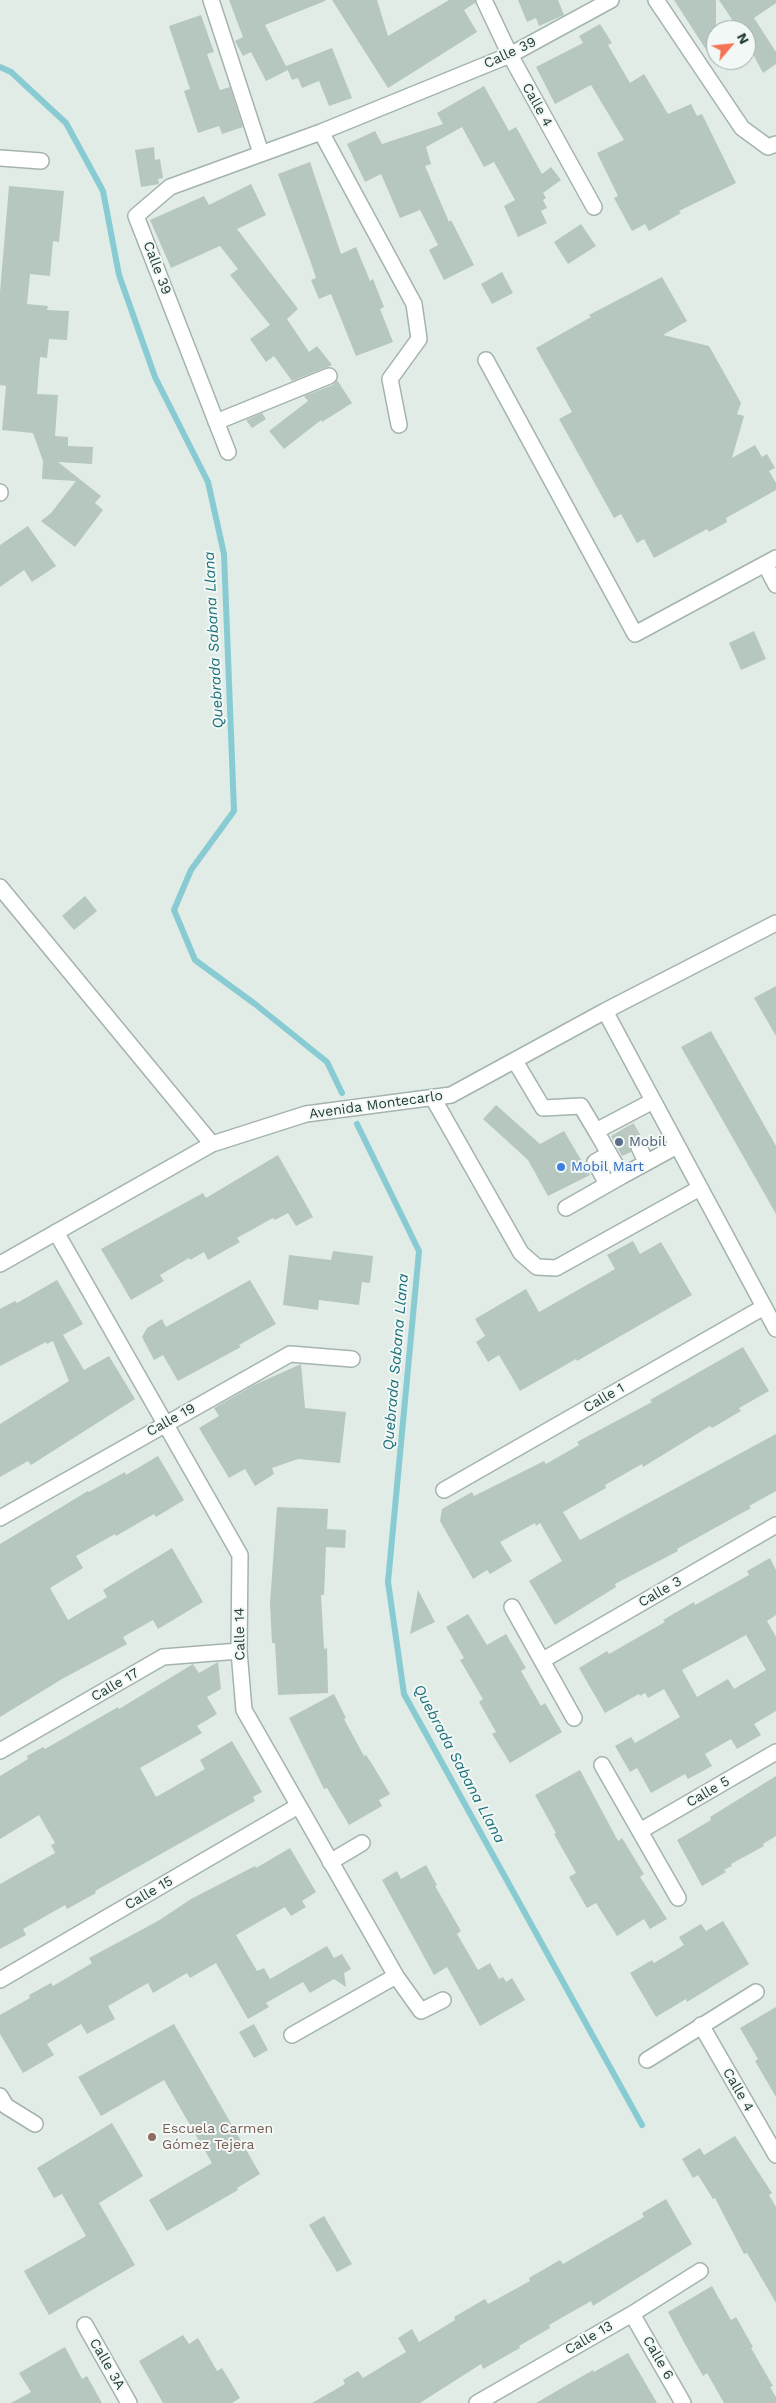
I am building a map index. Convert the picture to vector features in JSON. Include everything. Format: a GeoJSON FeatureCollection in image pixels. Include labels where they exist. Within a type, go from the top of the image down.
{"type":"FeatureCollection","features":[{"type":"Feature","properties":{"kind":"street"},"geometry":{"type":"LineString","coordinates":[[211,0],[260,153]]}},
{"type":"Feature","properties":{"kind":"street","name":"Calle 4"},"geometry":{"type":"LineString","coordinates":[[484,0],[510,55],[594,207]]}},
{"type":"Feature","properties":{"kind":"street","name":"Calle 39"},"geometry":{"type":"LineString","coordinates":[[228,452],[136,216],[170,188],[260,153],[321,132],[510,55],[611,0]]}},
{"type":"Feature","properties":{"kind":"street"},"geometry":{"type":"LineString","coordinates":[[656,0],[742,128],[768,147],[776,144]]}},
{"type":"Feature","properties":{"kind":"street"},"geometry":{"type":"LineString","coordinates":[[321,132],[414,304],[418,339],[390,380],[399,425]]}},
{"type":"Feature","properties":{"kind":"street"},"geometry":{"type":"LineString","coordinates":[[0,158],[41,161]]}},
{"type":"Feature","properties":{"kind":"street"},"geometry":{"type":"LineString","coordinates":[[486,360],[634,634],[771,561],[776,584]]}},
{"type":"Feature","properties":{"kind":"street"},"geometry":{"type":"LineString","coordinates":[[216,422],[329,376]]}},
{"type":"Feature","properties":{"kind":"street"},"geometry":{"type":"LineString","coordinates":[[0,887],[212,1144]]}},
{"type":"Feature","properties":{"kind":"street","name":"Avenida Montecarlo"},"geometry":{"type":"LineString","coordinates":[[0,1264],[212,1144],[306,1114],[451,1095],[605,1011],[776,923]]}},
{"type":"Feature","properties":{"kind":"street"},"geometry":{"type":"LineString","coordinates":[[605,1011],[776,1329]]}},
{"type":"Feature","properties":{"kind":"street"},"geometry":{"type":"LineString","coordinates":[[515,1061],[543,1108],[581,1106],[622,1176]]}},
{"type":"Feature","properties":{"kind":"street"},"geometry":{"type":"LineString","coordinates":[[433,1098],[521,1253],[537,1267],[556,1268],[700,1188]]}},
{"type":"Feature","properties":{"kind":"street"},"geometry":{"type":"LineString","coordinates":[[596,1131],[624,1122],[653,1101]]}},
{"type":"Feature","properties":{"kind":"street"},"geometry":{"type":"LineString","coordinates":[[566,1208],[677,1146]]}},
{"type":"Feature","properties":{"kind":"street"},"geometry":{"type":"LineString","coordinates":[[639,1147],[646,1162]]}},
{"type":"Feature","properties":{"kind":"street"},"geometry":{"type":"LineString","coordinates":[[607,1184],[595,1162],[608,1154]]}},
{"type":"Feature","properties":{"kind":"street","name":"Calle 14"},"geometry":{"type":"LineString","coordinates":[[56,1232],[166,1422],[240,1556],[240,1651],[244,1710],[396,1976],[421,2011],[443,2000]]}},
{"type":"Feature","properties":{"kind":"street","name":"Calle 1"},"geometry":{"type":"LineString","coordinates":[[444,1490],[764,1307]]}},
{"type":"Feature","properties":{"kind":"street","name":"Calle 19"},"geometry":{"type":"LineString","coordinates":[[0,1518],[166,1422],[290,1354],[352,1359]]}},
{"type":"Feature","properties":{"kind":"street","name":"Calle 3"},"geometry":{"type":"LineString","coordinates":[[543,1660],[776,1525]]}},
{"type":"Feature","properties":{"kind":"street"},"geometry":{"type":"LineString","coordinates":[[512,1607],[574,1718]]}},
{"type":"Feature","properties":{"kind":"street","name":"Calle 17"},"geometry":{"type":"LineString","coordinates":[[0,1751],[163,1657],[240,1651]]}},
{"type":"Feature","properties":{"kind":"street","name":"Calle 5"},"geometry":{"type":"LineString","coordinates":[[640,1832],[776,1752]]}},
{"type":"Feature","properties":{"kind":"street"},"geometry":{"type":"LineString","coordinates":[[602,1765],[678,1898]]}},
{"type":"Feature","properties":{"kind":"street","name":"Calle 15"},"geometry":{"type":"LineString","coordinates":[[0,1980],[298,1806]]}},
{"type":"Feature","properties":{"kind":"street"},"geometry":{"type":"LineString","coordinates":[[330,1862],[362,1843]]}},
{"type":"Feature","properties":{"kind":"street"},"geometry":{"type":"LineString","coordinates":[[292,2035],[396,1976]]}},
{"type":"Feature","properties":{"kind":"street"},"geometry":{"type":"LineString","coordinates":[[647,2060],[756,1992]]}},
{"type":"Feature","properties":{"kind":"street","name":"Calle 4"},"geometry":{"type":"LineString","coordinates":[[701,2025],[776,2155]]}},
{"type":"Feature","properties":{"kind":"street"},"geometry":{"type":"LineString","coordinates":[[0,2096],[6,2106],[35,2124]]}},
{"type":"Feature","properties":{"kind":"street","name":"Calle 13"},"geometry":{"type":"LineString","coordinates":[[477,2403],[632,2314],[700,2271]]}},
{"type":"Feature","properties":{"kind":"street","name":"Calle 6"},"geometry":{"type":"LineString","coordinates":[[632,2314],[683,2403]]}},
{"type":"Feature","properties":{"kind":"street","name":"Calle 3A"},"geometry":{"type":"LineString","coordinates":[[85,2325],[129,2403]]}},
{"type":"Feature","properties":{"kind":"building"},"geometry":{"type":"Polygon","coordinates":[[[229,0],[325,1],[265,25],[288,70],[266,81],[251,52],[243,56],[235,41],[243,37],[229,0]]]}},
{"type":"Feature","properties":{"kind":"building"},"geometry":{"type":"Polygon","coordinates":[[[332,0],[377,0],[388,36],[449,0],[475,0],[475,3],[464,10],[477,32],[388,88],[332,0]]]}},
{"type":"Feature","properties":{"kind":"building"},"geometry":{"type":"Polygon","coordinates":[[[518,0],[558,0],[564,15],[539,26],[536,18],[527,22],[518,0]]]}},
{"type":"Feature","properties":{"kind":"building"},"geometry":{"type":"Polygon","coordinates":[[[674,0],[716,0],[716,20],[706,20],[706,50],[674,0]]]}},
{"type":"Feature","properties":{"kind":"building"},"geometry":{"type":"Polygon","coordinates":[[[719,0],[776,0],[776,3],[754,18],[755,20],[732,20],[719,0]]]}},
{"type":"Feature","properties":{"kind":"building"},"geometry":{"type":"Polygon","coordinates":[[[201,15],[214,52],[207,54],[220,90],[230,87],[243,127],[222,134],[219,126],[198,133],[184,91],[190,89],[169,26],[201,15]]]}},
{"type":"Feature","properties":{"kind":"building"},"geometry":{"type":"Polygon","coordinates":[[[756,21],[776,52],[776,64],[763,73],[756,60],[756,21]]]}},
{"type":"Feature","properties":{"kind":"building"},"geometry":{"type":"Polygon","coordinates":[[[600,24],[612,43],[608,45],[630,83],[644,74],[668,114],[691,104],[697,116],[702,114],[736,183],[679,211],[681,213],[649,231],[645,224],[632,231],[614,198],[618,196],[597,153],[624,140],[591,85],[555,104],[536,67],[583,43],[579,36],[600,24]]]}},
{"type":"Feature","properties":{"kind":"building"},"geometry":{"type":"Polygon","coordinates":[[[332,48],[352,98],[329,106],[319,81],[302,88],[298,78],[292,80],[286,66],[332,48]]]}},
{"type":"Feature","properties":{"kind":"building"},"geometry":{"type":"Polygon","coordinates":[[[484,86],[509,131],[516,127],[542,174],[551,167],[561,180],[543,193],[546,198],[543,200],[547,208],[541,211],[547,223],[518,237],[504,206],[515,200],[494,162],[484,167],[462,127],[426,147],[431,164],[425,166],[449,222],[451,220],[474,265],[444,280],[429,250],[438,245],[420,210],[400,218],[381,174],[365,182],[347,144],[375,131],[382,144],[443,124],[437,113],[484,86]]]}},
{"type":"Feature","properties":{"kind":"building"},"geometry":{"type":"Polygon","coordinates":[[[154,147],[155,160],[160,159],[163,178],[158,179],[159,184],[141,187],[135,150],[154,147]]]}},
{"type":"Feature","properties":{"kind":"building"},"geometry":{"type":"Polygon","coordinates":[[[310,162],[341,254],[356,247],[370,281],[373,279],[384,307],[380,309],[393,342],[356,356],[331,294],[319,299],[311,280],[316,278],[278,174],[310,162]]]}},
{"type":"Feature","properties":{"kind":"building"},"geometry":{"type":"Polygon","coordinates":[[[251,184],[266,215],[237,229],[298,309],[287,319],[309,352],[317,346],[332,365],[292,381],[274,356],[266,362],[250,339],[270,325],[230,275],[238,269],[220,246],[171,268],[150,220],[204,196],[209,205],[251,184]]]}},
{"type":"Feature","properties":{"kind":"building"},"geometry":{"type":"Polygon","coordinates":[[[9,186],[64,191],[59,242],[53,241],[50,276],[30,274],[27,304],[48,306],[47,310],[69,311],[67,340],[49,339],[47,358],[40,357],[37,394],[58,395],[55,436],[68,437],[68,446],[93,447],[92,464],[58,462],[101,496],[95,503],[103,510],[75,547],[41,521],[51,513],[76,481],[42,479],[43,461],[33,433],[2,430],[6,386],[0,385],[0,292],[9,186]]]}},
{"type":"Feature","properties":{"kind":"building"},"geometry":{"type":"Polygon","coordinates":[[[581,224],[596,246],[568,264],[554,242],[581,224]]]}},
{"type":"Feature","properties":{"kind":"building"},"geometry":{"type":"Polygon","coordinates":[[[502,272],[513,293],[492,304],[481,284],[502,272]]]}},
{"type":"Feature","properties":{"kind":"building"},"geometry":{"type":"Polygon","coordinates":[[[662,277],[687,321],[663,335],[709,346],[741,403],[737,414],[744,416],[732,458],[755,445],[762,457],[767,454],[775,468],[769,471],[776,483],[776,490],[726,518],[727,522],[709,532],[707,529],[654,558],[644,539],[637,543],[621,514],[614,518],[559,419],[572,412],[536,348],[591,317],[589,315],[662,277]]]}},
{"type":"Feature","properties":{"kind":"building"},"geometry":{"type":"Polygon","coordinates":[[[337,380],[352,403],[322,422],[321,420],[284,449],[269,431],[308,401],[304,396],[333,385],[337,380]]]}},
{"type":"Feature","properties":{"kind":"building"},"geometry":{"type":"Polygon","coordinates":[[[262,413],[266,419],[252,428],[246,420],[262,413]]]}},
{"type":"Feature","properties":{"kind":"building"},"geometry":{"type":"Polygon","coordinates":[[[28,526],[56,566],[32,582],[24,570],[0,587],[0,545],[28,526]]]}},
{"type":"Feature","properties":{"kind":"building"},"geometry":{"type":"Polygon","coordinates":[[[754,631],[766,659],[741,670],[729,643],[754,631]]]}},
{"type":"Feature","properties":{"kind":"building"},"geometry":{"type":"Polygon","coordinates":[[[85,896],[97,911],[74,930],[62,916],[85,896]]]}},
{"type":"Feature","properties":{"kind":"building"},"geometry":{"type":"Polygon","coordinates":[[[776,986],[776,1036],[754,998],[776,986]]]}},
{"type":"Feature","properties":{"kind":"building"},"geometry":{"type":"Polygon","coordinates":[[[711,1031],[776,1146],[776,1214],[681,1047],[711,1031]]]}},
{"type":"Feature","properties":{"kind":"building"},"geometry":{"type":"Polygon","coordinates":[[[496,1105],[540,1144],[564,1131],[590,1175],[548,1196],[528,1160],[483,1119],[496,1105]]]}},
{"type":"Feature","properties":{"kind":"building"},"geometry":{"type":"Polygon","coordinates":[[[630,1125],[637,1138],[631,1142],[631,1152],[622,1156],[611,1136],[630,1125]]]}},
{"type":"Feature","properties":{"kind":"building"},"geometry":{"type":"Polygon","coordinates":[[[278,1155],[313,1217],[296,1226],[288,1213],[275,1220],[273,1218],[237,1238],[240,1242],[208,1260],[204,1252],[190,1260],[189,1258],[160,1275],[164,1281],[131,1300],[101,1249],[203,1193],[206,1198],[278,1155]]]}},
{"type":"Feature","properties":{"kind":"building"},"geometry":{"type":"Polygon","coordinates":[[[633,1241],[640,1254],[661,1242],[692,1295],[577,1361],[576,1359],[520,1391],[499,1355],[488,1362],[476,1342],[485,1336],[475,1319],[526,1289],[539,1312],[615,1269],[607,1255],[633,1241]]]}},
{"type":"Feature","properties":{"kind":"building"},"geometry":{"type":"Polygon","coordinates":[[[333,1251],[373,1256],[370,1283],[362,1282],[359,1305],[319,1300],[318,1310],[283,1305],[289,1255],[331,1260],[333,1251]]]}},
{"type":"Feature","properties":{"kind":"building"},"geometry":{"type":"Polygon","coordinates":[[[57,1280],[83,1324],[63,1335],[84,1370],[109,1356],[135,1399],[31,1465],[28,1461],[0,1477],[0,1424],[69,1381],[53,1341],[47,1344],[46,1342],[0,1366],[0,1309],[15,1301],[17,1303],[57,1280]]]}},
{"type":"Feature","properties":{"kind":"building"},"geometry":{"type":"Polygon","coordinates":[[[250,1280],[276,1324],[239,1345],[241,1347],[178,1381],[163,1355],[154,1360],[142,1337],[147,1328],[162,1319],[166,1327],[250,1280]]]}},
{"type":"Feature","properties":{"kind":"building"},"geometry":{"type":"Polygon","coordinates":[[[743,1347],[769,1391],[739,1408],[741,1411],[712,1428],[710,1426],[643,1467],[642,1464],[605,1485],[606,1488],[563,1512],[580,1540],[776,1434],[776,1491],[749,1506],[751,1508],[677,1549],[678,1551],[615,1584],[616,1587],[555,1625],[529,1581],[562,1561],[540,1523],[536,1526],[535,1523],[500,1542],[512,1561],[490,1574],[487,1570],[473,1579],[440,1521],[442,1509],[472,1492],[474,1496],[544,1461],[546,1464],[579,1445],[577,1442],[652,1402],[650,1400],[743,1347]]]}},
{"type":"Feature","properties":{"kind":"building"},"geometry":{"type":"Polygon","coordinates":[[[301,1364],[305,1408],[346,1412],[340,1463],[298,1459],[272,1468],[274,1474],[255,1486],[245,1469],[229,1478],[199,1428],[219,1416],[214,1408],[254,1385],[301,1364]]]}},
{"type":"Feature","properties":{"kind":"building"},"geometry":{"type":"Polygon","coordinates":[[[158,1456],[184,1500],[156,1517],[154,1514],[76,1556],[83,1568],[50,1588],[68,1620],[107,1597],[103,1590],[172,1548],[203,1602],[158,1629],[153,1620],[123,1637],[127,1644],[62,1679],[0,1717],[0,1544],[88,1491],[125,1472],[126,1475],[158,1456]]]}},
{"type":"Feature","properties":{"kind":"building"},"geometry":{"type":"Polygon","coordinates":[[[277,1507],[328,1509],[327,1529],[346,1530],[345,1548],[326,1547],[324,1595],[321,1595],[324,1649],[327,1648],[328,1693],[278,1695],[275,1643],[272,1643],[270,1603],[277,1507]]]}},
{"type":"Feature","properties":{"kind":"building"},"geometry":{"type":"Polygon","coordinates":[[[770,1558],[776,1570],[776,1615],[767,1621],[776,1637],[776,1711],[754,1724],[761,1735],[737,1749],[731,1739],[705,1754],[712,1766],[688,1779],[685,1774],[651,1793],[637,1768],[630,1772],[615,1746],[631,1737],[635,1743],[680,1717],[664,1689],[648,1698],[645,1693],[640,1696],[639,1694],[605,1713],[579,1668],[607,1651],[609,1654],[665,1622],[663,1620],[694,1602],[695,1605],[749,1575],[747,1571],[770,1558]],[[746,1635],[682,1670],[697,1697],[728,1679],[734,1689],[766,1670],[746,1635]]]}},
{"type":"Feature","properties":{"kind":"building"},"geometry":{"type":"Polygon","coordinates":[[[418,1590],[435,1622],[410,1634],[418,1590]]]}},
{"type":"Feature","properties":{"kind":"building"},"geometry":{"type":"Polygon","coordinates":[[[468,1614],[487,1645],[506,1634],[526,1668],[521,1671],[541,1706],[545,1703],[562,1732],[510,1763],[492,1734],[496,1732],[479,1702],[483,1699],[460,1660],[464,1658],[446,1627],[468,1614]]]}},
{"type":"Feature","properties":{"kind":"building"},"geometry":{"type":"Polygon","coordinates":[[[218,1662],[221,1689],[207,1697],[217,1714],[197,1726],[202,1733],[140,1768],[156,1797],[205,1769],[200,1760],[232,1741],[262,1792],[253,1797],[255,1801],[95,1891],[96,1893],[67,1909],[65,1905],[23,1929],[26,1935],[0,1949],[0,1884],[55,1853],[51,1845],[55,1843],[39,1815],[0,1839],[0,1776],[28,1759],[27,1756],[43,1747],[45,1749],[118,1707],[119,1709],[193,1664],[199,1673],[218,1662]]]}},
{"type":"Feature","properties":{"kind":"building"},"geometry":{"type":"Polygon","coordinates":[[[334,1694],[346,1718],[344,1719],[364,1756],[366,1755],[390,1794],[379,1800],[382,1806],[349,1825],[327,1788],[324,1789],[289,1718],[334,1694]]]}},
{"type":"Feature","properties":{"kind":"building"},"geometry":{"type":"Polygon","coordinates":[[[580,1770],[618,1841],[622,1838],[644,1874],[640,1877],[667,1919],[650,1929],[644,1919],[617,1936],[596,1903],[587,1908],[569,1877],[576,1873],[535,1795],[580,1770]]]}},
{"type":"Feature","properties":{"kind":"building"},"geometry":{"type":"Polygon","coordinates":[[[776,1776],[776,1836],[763,1844],[764,1846],[731,1864],[732,1866],[724,1870],[726,1872],[702,1886],[677,1840],[711,1820],[710,1817],[776,1776]]]}},
{"type":"Feature","properties":{"kind":"building"},"geometry":{"type":"Polygon","coordinates":[[[290,1848],[316,1892],[302,1901],[306,1907],[291,1916],[285,1907],[236,1935],[257,1971],[264,1968],[270,1979],[327,1946],[334,1958],[342,1954],[351,1969],[344,1973],[346,1987],[334,1979],[310,1993],[303,1982],[266,2003],[269,2007],[248,2019],[216,1963],[190,1978],[187,1973],[153,1993],[148,1983],[108,2006],[115,2019],[87,2034],[81,2024],[47,2044],[54,2055],[23,2073],[0,2034],[0,2015],[30,1998],[29,1995],[51,1983],[53,1986],[92,1963],[89,1958],[158,1921],[191,1899],[255,1866],[256,1868],[290,1848]]]}},
{"type":"Feature","properties":{"kind":"building"},"geometry":{"type":"Polygon","coordinates":[[[426,1865],[437,1885],[435,1886],[461,1931],[457,1934],[478,1970],[490,1963],[499,1979],[503,1977],[506,1982],[512,1978],[525,2000],[480,2026],[447,1967],[434,1975],[382,1880],[397,1871],[401,1879],[426,1865]]]}},
{"type":"Feature","properties":{"kind":"building"},"geometry":{"type":"Polygon","coordinates":[[[723,1921],[749,1964],[687,2002],[686,1999],[656,2017],[630,1973],[652,1960],[654,1963],[684,1945],[679,1937],[701,1924],[706,1931],[723,1921]]]}},
{"type":"Feature","properties":{"kind":"building"},"geometry":{"type":"Polygon","coordinates":[[[776,2007],[776,2097],[755,2061],[758,2059],[740,2028],[776,2007]]]}},
{"type":"Feature","properties":{"kind":"building"},"geometry":{"type":"Polygon","coordinates":[[[174,2024],[260,2174],[237,2188],[238,2190],[167,2231],[149,2200],[212,2163],[164,2080],[101,2116],[78,2077],[174,2024]]]}},
{"type":"Feature","properties":{"kind":"building"},"geometry":{"type":"Polygon","coordinates":[[[254,2024],[268,2050],[254,2058],[239,2032],[254,2024]]]}},
{"type":"Feature","properties":{"kind":"building"},"geometry":{"type":"Polygon","coordinates":[[[112,2123],[143,2176],[99,2203],[135,2265],[49,2315],[24,2271],[86,2236],[62,2194],[54,2198],[37,2168],[112,2123]]]}},
{"type":"Feature","properties":{"kind":"building"},"geometry":{"type":"Polygon","coordinates":[[[735,2136],[772,2193],[769,2195],[776,2207],[776,2303],[747,2253],[744,2254],[715,2198],[713,2199],[698,2175],[693,2178],[682,2159],[700,2148],[704,2155],[735,2136]]]}},
{"type":"Feature","properties":{"kind":"building"},"geometry":{"type":"Polygon","coordinates":[[[666,2199],[692,2244],[593,2306],[591,2301],[549,2325],[550,2328],[519,2346],[520,2348],[483,2369],[481,2364],[420,2403],[312,2403],[345,2384],[343,2380],[358,2371],[363,2378],[406,2352],[398,2338],[412,2329],[419,2342],[455,2320],[454,2317],[485,2299],[488,2304],[530,2281],[529,2278],[560,2260],[563,2264],[644,2217],[642,2213],[666,2199]]]}},
{"type":"Feature","properties":{"kind":"building"},"geometry":{"type":"Polygon","coordinates":[[[324,2216],[352,2264],[337,2272],[309,2225],[324,2216]]]}},
{"type":"Feature","properties":{"kind":"building"},"geometry":{"type":"Polygon","coordinates":[[[712,2286],[731,2320],[736,2317],[753,2347],[751,2348],[773,2386],[770,2387],[776,2397],[776,2403],[724,2403],[707,2373],[703,2376],[686,2346],[668,2312],[712,2286]]]}},
{"type":"Feature","properties":{"kind":"building"},"geometry":{"type":"Polygon","coordinates":[[[183,2335],[189,2344],[198,2338],[217,2371],[222,2368],[240,2398],[232,2403],[163,2403],[139,2361],[183,2335]]]}},
{"type":"Feature","properties":{"kind":"building"},"geometry":{"type":"Polygon","coordinates":[[[65,2347],[82,2379],[87,2376],[102,2403],[11,2403],[31,2392],[19,2373],[65,2347]]]}},
{"type":"Feature","properties":{"kind":"building"},"geometry":{"type":"Polygon","coordinates":[[[628,2353],[657,2403],[536,2403],[593,2370],[594,2372],[628,2353]]]}},
{"type":"Feature","properties":{"kind":"waterway","name":"Quebrada Sabana Llana"},"geometry":{"type":"LineString","coordinates":[[0,67],[11,72],[66,123],[103,191],[119,275],[155,377],[208,482],[224,554],[234,811],[191,870],[174,910],[195,960],[255,1004],[327,1062],[342,1093]]}},
{"type":"Feature","properties":{"kind":"waterway","name":"Quebrada Sabana Llana"},"geometry":{"type":"LineString","coordinates":[[357,1124],[419,1251],[388,1582],[404,1694],[642,2125]]}},
{"type":"Feature","properties":{"kind":"tunnel"},"geometry":{"type":"LineString","coordinates":[[627,1127],[639,1147]]}},
{"type":"Feature","properties":{"kind":"place","name":"Mobil"},"geometry":{"type":"Point","coordinates":[619,1142]}},
{"type":"Feature","properties":{"kind":"place","name":"Mobil Mart"},"geometry":{"type":"Point","coordinates":[561,1167]}},
{"type":"Feature","properties":{"kind":"place","name":"Escuela Carmen Gómez Tejera"},"geometry":{"type":"Point","coordinates":[152,2137]}}]}
